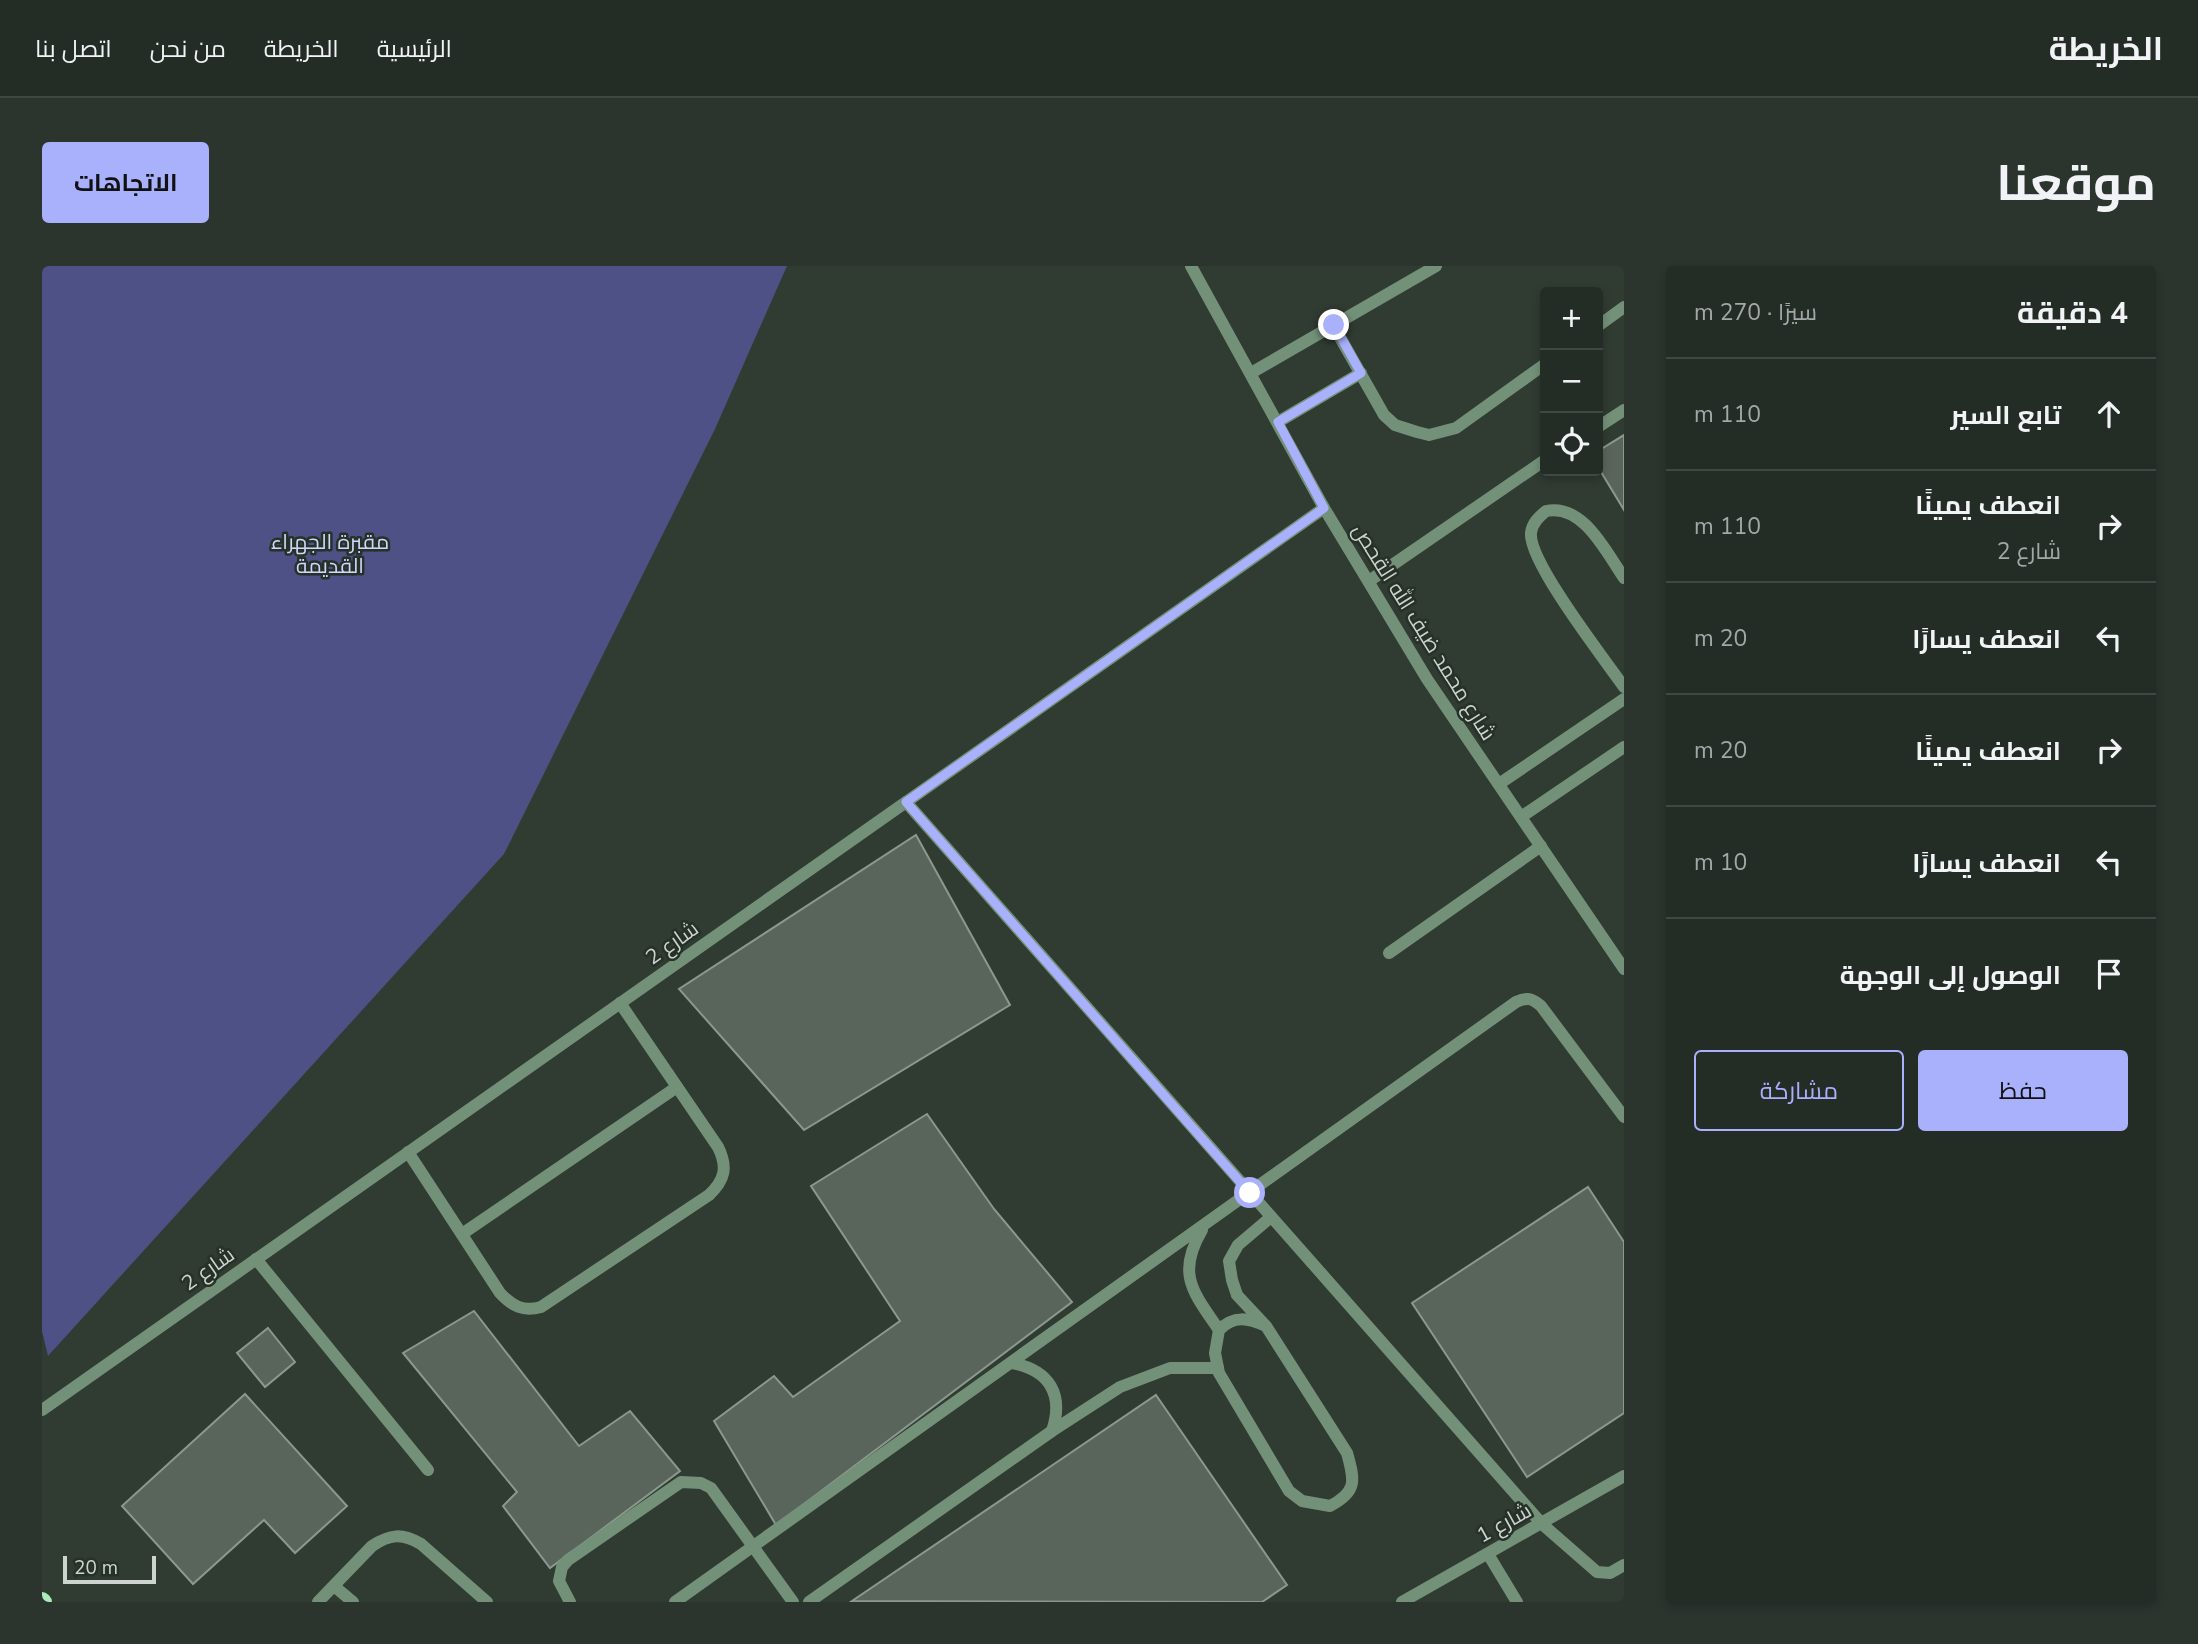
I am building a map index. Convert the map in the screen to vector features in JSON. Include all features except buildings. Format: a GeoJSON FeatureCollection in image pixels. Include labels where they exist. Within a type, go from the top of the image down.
{"type":"FeatureCollection","features":[{"type":"Feature","properties":{"kind":"street","name":"شارع محمد ضيف الله القحص"},"geometry":{"type":"LineString","coordinates":[[1191,266],[1324,508],[1427,678],[1624,969]]}},
{"type":"Feature","properties":{"kind":"street"},"geometry":{"type":"LineString","coordinates":[[1251,373],[1436,266]]}},
{"type":"Feature","properties":{"kind":"street"},"geometry":{"type":"LineString","coordinates":[[1603,322],[1624,307]]}},
{"type":"Feature","properties":{"kind":"street"},"geometry":{"type":"LineString","coordinates":[[1334,325],[1384,415],[1395,425],[1429,435],[1457,428],[1540,368]]}},
{"type":"Feature","properties":{"kind":"street"},"geometry":{"type":"LineString","coordinates":[[1278,422],[1361,373]]}},
{"type":"Feature","properties":{"kind":"street"},"geometry":{"type":"LineString","coordinates":[[1603,424],[1624,410]]}},
{"type":"Feature","properties":{"kind":"street"},"geometry":{"type":"LineString","coordinates":[[1369,581],[1540,463]]}},
{"type":"Feature","properties":{"kind":"street","name":"شارع 2"},"geometry":{"type":"LineString","coordinates":[[42,1410],[1324,508]]}},
{"type":"Feature","properties":{"kind":"street"},"geometry":{"type":"LineString","coordinates":[[1624,578],[1592,532],[1572,514],[1565,510],[1546,511],[1533,525],[1532,545],[1544,571],[1624,687]]}},
{"type":"Feature","properties":{"kind":"street"},"geometry":{"type":"LineString","coordinates":[[1499,784],[1624,699]]}},
{"type":"Feature","properties":{"kind":"street"},"geometry":{"type":"LineString","coordinates":[[1521,817],[1624,747]]}},
{"type":"Feature","properties":{"kind":"street"},"geometry":{"type":"LineString","coordinates":[[906,802],[1542,1524],[1597,1572],[1610,1573],[1624,1565]]}},
{"type":"Feature","properties":{"kind":"street"},"geometry":{"type":"LineString","coordinates":[[1388,953],[1541,846]]}},
{"type":"Feature","properties":{"kind":"street"},"geometry":{"type":"LineString","coordinates":[[675,1602],[1524,998],[1534,1000],[1541,1006],[1624,1116]]}},
{"type":"Feature","properties":{"kind":"street"},"geometry":{"type":"LineString","coordinates":[[408,1152],[500,1293],[511,1305],[528,1310],[541,1307],[709,1195],[720,1185],[725,1170],[724,1159],[620,1003]]}},
{"type":"Feature","properties":{"kind":"street"},"geometry":{"type":"LineString","coordinates":[[462,1234],[677,1087]]}},
{"type":"Feature","properties":{"kind":"street"},"geometry":{"type":"LineString","coordinates":[[1612,1100],[1624,1092]]}},
{"type":"Feature","properties":{"kind":"street"},"geometry":{"type":"LineString","coordinates":[[1266,1326],[1249,1318],[1234,1320],[1219,1330],[1214,1353],[1219,1373],[1289,1491],[1302,1501],[1330,1507],[1345,1498],[1350,1491],[1354,1476],[1347,1453],[1266,1326],[1237,1295],[1231,1280],[1229,1261],[1238,1245],[1271,1217]]}},
{"type":"Feature","properties":{"kind":"street"},"geometry":{"type":"LineString","coordinates":[[1205,1225],[1192,1247],[1189,1272],[1194,1293],[1219,1330]]}},
{"type":"Feature","properties":{"kind":"street"},"geometry":{"type":"LineString","coordinates":[[256,1259],[428,1470]]}},
{"type":"Feature","properties":{"kind":"street"},"geometry":{"type":"LineString","coordinates":[[1012,1363],[1028,1366],[1041,1374],[1052,1387],[1057,1401],[1057,1417],[1052,1432]]}},
{"type":"Feature","properties":{"kind":"street"},"geometry":{"type":"LineString","coordinates":[[809,1602],[1120,1387],[1170,1368],[1218,1368]]}},
{"type":"Feature","properties":{"kind":"street","name":"شارع 1"},"geometry":{"type":"LineString","coordinates":[[1402,1602],[1624,1476]]}},
{"type":"Feature","properties":{"kind":"street"},"geometry":{"type":"LineString","coordinates":[[570,1602],[559,1580],[562,1567],[568,1560],[681,1482],[701,1483],[711,1488],[793,1602]]}},
{"type":"Feature","properties":{"kind":"street"},"geometry":{"type":"LineString","coordinates":[[318,1602],[372,1546],[382,1539],[396,1535],[409,1537],[421,1544],[487,1602]]}},
{"type":"Feature","properties":{"kind":"street"},"geometry":{"type":"LineString","coordinates":[[1488,1554],[1517,1602]]}},
{"type":"Feature","properties":{"kind":"street"},"geometry":{"type":"LineString","coordinates":[[334,1586],[353,1602]]}},
{"type":"Feature","properties":{"kind":"green space","name":"مقبرة الجهراء القديمة"},"geometry":{"type":"Polygon","coordinates":[[[42,266],[787,266],[715,429],[504,854],[48,1356],[42,1331],[42,266]]]}},
{"type":"Feature","properties":{"kind":"route"},"geometry":{"type":"LineString","coordinates":[[1250,1193],[906,802],[1324,508],[1278,422],[1361,373],[1334,325]]}}]}
